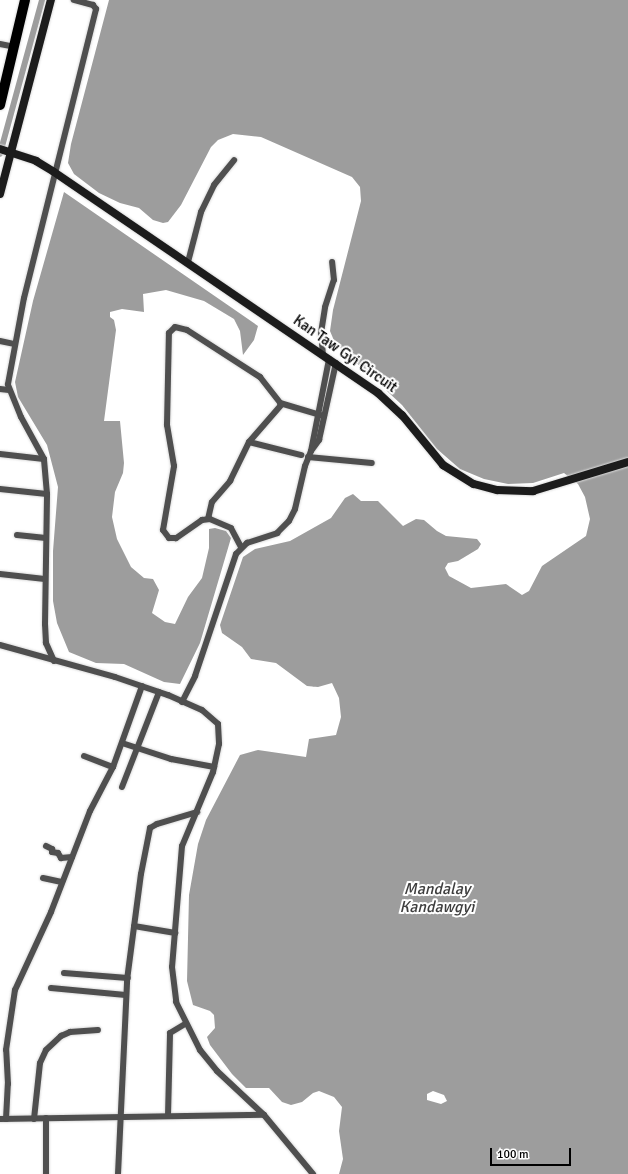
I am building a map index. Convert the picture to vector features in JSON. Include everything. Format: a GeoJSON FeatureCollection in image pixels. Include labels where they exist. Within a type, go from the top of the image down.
{"type":"FeatureCollection","features":[{"type":"Feature","properties":{"kind":"main road"},"geometry":{"type":"LineString","coordinates":[[0,105],[25,0]]}},
{"type":"Feature","properties":{"kind":"street"},"geometry":{"type":"LineString","coordinates":[[0,194],[51,0]]}},
{"type":"Feature","properties":{"kind":"street"},"geometry":{"type":"LineString","coordinates":[[54,661],[46,643],[46,494],[44,459],[9,390],[14,344],[54,172],[97,3],[74,0]]}},
{"type":"Feature","properties":{"kind":"street"},"geometry":{"type":"LineString","coordinates":[[0,44],[14,47]]}},
{"type":"Feature","properties":{"kind":"street","name":"Kan Taw Gyi Circuit"},"geometry":{"type":"LineString","coordinates":[[0,149],[54,172],[188,262],[394,405],[443,465],[463,478],[484,488],[533,491],[628,462]]}},
{"type":"Feature","properties":{"kind":"street"},"geometry":{"type":"LineString","coordinates":[[188,262],[201,212],[214,184],[234,160]]}},
{"type":"Feature","properties":{"kind":"street"},"geometry":{"type":"LineString","coordinates":[[182,702],[194,676],[233,559],[241,547],[272,535],[285,526],[295,509],[304,456],[311,451],[319,440],[324,416],[329,359],[322,332],[325,307],[334,280],[332,262]]}},
{"type":"Feature","properties":{"kind":"street"},"geometry":{"type":"LineString","coordinates":[[282,404],[249,442],[230,481],[212,502],[208,519],[176,538],[169,538],[163,530],[174,466],[167,425],[169,333],[178,327],[191,332],[260,376],[277,401],[282,404],[324,416]]}},
{"type":"Feature","properties":{"kind":"street"},"geometry":{"type":"LineString","coordinates":[[0,341],[14,344]]}},
{"type":"Feature","properties":{"kind":"street"},"geometry":{"type":"LineString","coordinates":[[311,451],[317,414],[329,359]]}},
{"type":"Feature","properties":{"kind":"street"},"geometry":{"type":"LineString","coordinates":[[0,388],[9,390]]}},
{"type":"Feature","properties":{"kind":"street"},"geometry":{"type":"LineString","coordinates":[[249,442],[304,456],[372,462]]}},
{"type":"Feature","properties":{"kind":"street"},"geometry":{"type":"LineString","coordinates":[[0,454],[44,459]]}},
{"type":"Feature","properties":{"kind":"street"},"geometry":{"type":"LineString","coordinates":[[0,489],[46,494]]}},
{"type":"Feature","properties":{"kind":"street"},"geometry":{"type":"LineString","coordinates":[[208,519],[231,528],[241,547]]}},
{"type":"Feature","properties":{"kind":"street"},"geometry":{"type":"LineString","coordinates":[[18,535],[46,538]]}},
{"type":"Feature","properties":{"kind":"street"},"geometry":{"type":"LineString","coordinates":[[0,574],[45,579]]}},
{"type":"Feature","properties":{"kind":"street"},"geometry":{"type":"LineString","coordinates":[[0,645],[159,692],[202,710],[218,724],[219,744],[214,767],[182,846],[175,933],[173,984],[176,1002],[185,1024],[200,1050],[217,1071],[264,1115],[313,1174]]}},
{"type":"Feature","properties":{"kind":"street"},"geometry":{"type":"LineString","coordinates":[[142,686],[113,767],[96,797],[62,882],[15,990],[6,1050],[8,1084],[3,1119],[264,1115]]}},
{"type":"Feature","properties":{"kind":"street"},"geometry":{"type":"LineString","coordinates":[[122,787],[159,692]]}},
{"type":"Feature","properties":{"kind":"street"},"geometry":{"type":"LineString","coordinates":[[122,743],[171,759],[214,767]]}},
{"type":"Feature","properties":{"kind":"street"},"geometry":{"type":"LineString","coordinates":[[84,756],[113,767]]}},
{"type":"Feature","properties":{"kind":"street"},"geometry":{"type":"LineString","coordinates":[[118,1174],[119,1117],[126,996],[134,926],[150,828],[156,824],[197,812]]}},
{"type":"Feature","properties":{"kind":"street"},"geometry":{"type":"LineString","coordinates":[[46,846],[52,849],[52,852],[58,853],[61,858],[72,857]]}},
{"type":"Feature","properties":{"kind":"street"},"geometry":{"type":"LineString","coordinates":[[43,878],[62,882]]}},
{"type":"Feature","properties":{"kind":"street"},"geometry":{"type":"LineString","coordinates":[[134,926],[175,933]]}},
{"type":"Feature","properties":{"kind":"street"},"geometry":{"type":"LineString","coordinates":[[64,973],[128,978]]}},
{"type":"Feature","properties":{"kind":"street"},"geometry":{"type":"LineString","coordinates":[[51,988],[126,996]]}},
{"type":"Feature","properties":{"kind":"street"},"geometry":{"type":"LineString","coordinates":[[168,1116],[170,1033],[185,1024]]}},
{"type":"Feature","properties":{"kind":"street"},"geometry":{"type":"LineString","coordinates":[[34,1118],[40,1063],[46,1050],[61,1036],[70,1032],[98,1030]]}},
{"type":"Feature","properties":{"kind":"street"},"geometry":{"type":"LineString","coordinates":[[46,1118],[46,1174]]}},
{"type":"Feature","properties":{"kind":"water","name":"Mandalay Kandawgyi"},"geometry":{"type":"Polygon","coordinates":[[[109,0],[628,0],[628,1174],[339,1174],[343,1159],[339,1131],[342,1107],[334,1097],[319,1091],[313,1093],[302,1102],[291,1105],[282,1102],[269,1088],[246,1088],[232,1074],[210,1045],[207,1037],[215,1028],[214,1015],[210,1011],[193,1005],[187,981],[189,895],[198,844],[206,820],[240,755],[258,750],[306,757],[309,739],[336,735],[341,717],[339,698],[332,683],[318,687],[307,686],[276,663],[251,659],[242,647],[222,633],[220,625],[243,557],[255,549],[290,541],[331,518],[345,498],[353,494],[361,501],[378,501],[403,526],[416,519],[424,520],[437,531],[446,536],[477,539],[481,544],[478,549],[458,561],[448,563],[445,568],[449,576],[471,588],[506,584],[522,595],[529,591],[542,566],[586,536],[590,519],[585,497],[578,484],[564,473],[533,483],[508,484],[484,479],[460,469],[437,449],[402,405],[335,343],[330,331],[333,310],[361,201],[360,187],[352,177],[261,137],[233,134],[218,140],[211,147],[181,205],[168,222],[163,223],[153,220],[139,208],[120,203],[99,193],[74,174],[68,163],[71,144],[109,0]],[[433,1091],[427,1094],[427,1100],[441,1104],[447,1101],[444,1095],[433,1091]]]}},
{"type":"Feature","properties":{"kind":"water"},"geometry":{"type":"Polygon","coordinates":[[[64,192],[258,326],[254,340],[243,355],[240,331],[234,319],[204,301],[166,290],[143,294],[144,312],[122,309],[110,312],[110,317],[114,320],[116,330],[104,421],[120,421],[124,463],[123,473],[115,492],[112,517],[117,539],[131,567],[144,578],[153,579],[159,590],[152,613],[165,622],[175,624],[188,597],[202,578],[209,548],[209,529],[215,528],[226,531],[231,538],[200,643],[180,684],[164,682],[124,664],[96,663],[69,652],[57,623],[53,601],[53,551],[58,487],[47,445],[18,397],[15,382],[33,301],[64,192]]]}},
{"type":"Feature","properties":{"kind":"waterway"},"geometry":{"type":"LineString","coordinates":[[0,154],[42,0]]}}]}
